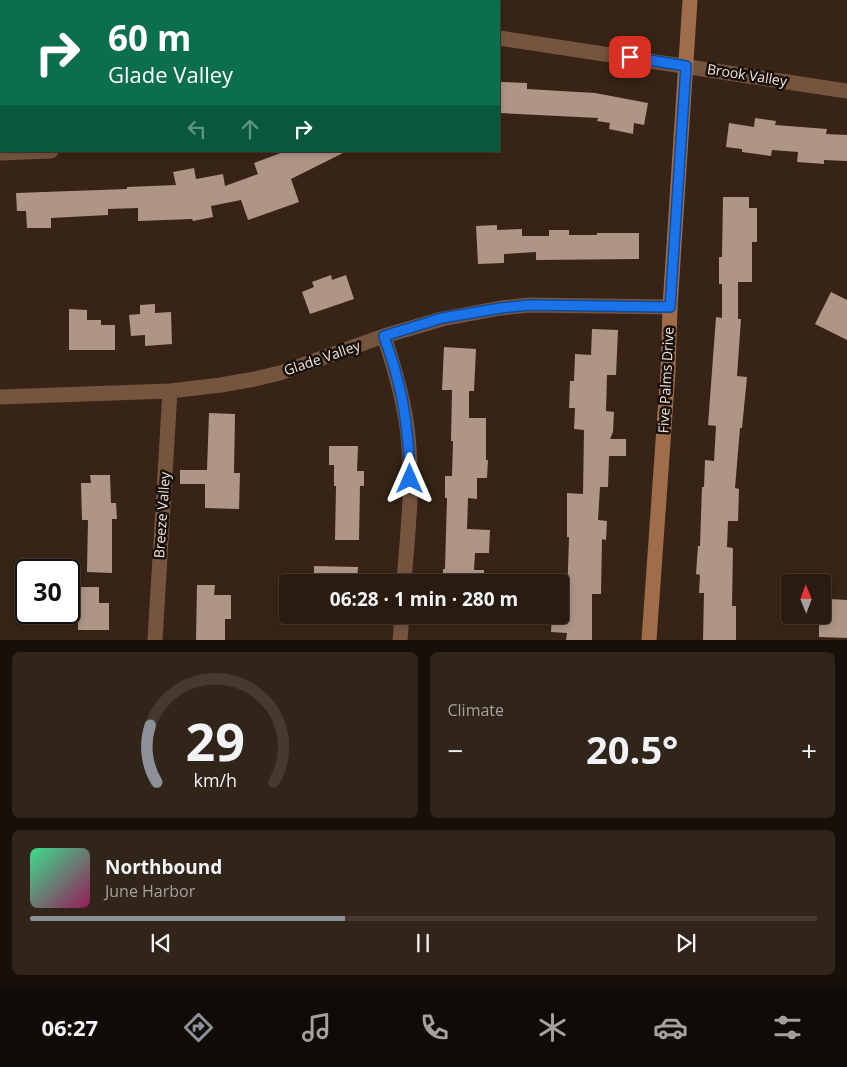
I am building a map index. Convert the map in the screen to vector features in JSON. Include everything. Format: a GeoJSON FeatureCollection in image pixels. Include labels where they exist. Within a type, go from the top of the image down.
{"type":"FeatureCollection","features":[{"type":"Feature","properties":{"kind":"street","name":"Five Palms Drive"},"geometry":{"type":"LineString","coordinates":[[649,640],[668,370],[670,307],[690,0]]}},
{"type":"Feature","properties":{"kind":"street","name":"Brook Valley"},"geometry":{"type":"LineString","coordinates":[[500,38],[847,91]]}},
{"type":"Feature","properties":{"kind":"street"},"geometry":{"type":"LineString","coordinates":[[0,153],[26,152]]}},
{"type":"Feature","properties":{"kind":"street","name":"Glade Valley"},"geometry":{"type":"LineString","coordinates":[[0,397],[170,391],[221,385],[289,370],[384,336],[442,318],[501,308],[530,305],[670,307]]}},
{"type":"Feature","properties":{"kind":"street"},"geometry":{"type":"LineString","coordinates":[[384,336],[396,372],[405,410],[410,448],[410,494],[405,574]]}},
{"type":"Feature","properties":{"kind":"street","name":"Breeze Valley"},"geometry":{"type":"LineString","coordinates":[[155,640],[170,391]]}},
{"type":"Feature","properties":{"kind":"street"},"geometry":{"type":"LineString","coordinates":[[400,640],[401,624]]}},
{"type":"Feature","properties":{"kind":"building"},"geometry":{"type":"Polygon","coordinates":[[[500,82],[527,83],[527,89],[595,93],[648,103],[644,125],[634,123],[633,134],[609,129],[610,123],[597,121],[598,118],[500,113],[500,82]]]}},
{"type":"Feature","properties":{"kind":"building"},"geometry":{"type":"Polygon","coordinates":[[[755,118],[776,121],[775,125],[827,129],[826,134],[847,135],[847,161],[824,160],[824,164],[797,162],[798,152],[772,150],[771,156],[742,152],[742,149],[726,147],[729,123],[754,127],[755,118]]]}},
{"type":"Feature","properties":{"kind":"building"},"geometry":{"type":"Polygon","coordinates":[[[283,152],[345,152],[291,179],[299,202],[248,220],[241,200],[211,206],[213,217],[193,221],[192,219],[138,221],[138,208],[108,209],[108,215],[51,218],[51,228],[27,228],[26,211],[17,211],[16,193],[127,189],[127,187],[176,185],[173,172],[194,168],[196,179],[223,174],[225,186],[258,174],[254,163],[283,152]]]}},
{"type":"Feature","properties":{"kind":"building"},"geometry":{"type":"Polygon","coordinates":[[[723,197],[749,197],[749,208],[757,208],[757,242],[752,242],[752,282],[738,282],[738,319],[741,319],[737,376],[747,377],[735,488],[739,489],[738,521],[728,521],[727,547],[733,548],[732,606],[736,606],[736,640],[703,640],[704,593],[699,593],[700,575],[696,574],[698,546],[700,546],[705,460],[714,461],[716,426],[708,425],[716,317],[722,318],[722,284],[719,284],[719,257],[722,257],[723,197]]]}},
{"type":"Feature","properties":{"kind":"building"},"geometry":{"type":"Polygon","coordinates":[[[497,225],[497,230],[522,229],[522,236],[549,236],[549,230],[569,230],[569,235],[639,233],[639,259],[536,260],[536,252],[504,254],[504,263],[478,264],[476,226],[497,225]]]}},
{"type":"Feature","properties":{"kind":"building"},"geometry":{"type":"Polygon","coordinates":[[[331,275],[332,280],[346,275],[354,299],[310,314],[302,292],[314,287],[312,282],[331,275]]]}},
{"type":"Feature","properties":{"kind":"building"},"geometry":{"type":"Polygon","coordinates":[[[831,292],[847,300],[847,340],[815,324],[831,292]]]}},
{"type":"Feature","properties":{"kind":"building"},"geometry":{"type":"Polygon","coordinates":[[[155,304],[155,313],[171,312],[172,344],[145,346],[145,335],[131,336],[129,315],[140,314],[140,305],[155,304]]]}},
{"type":"Feature","properties":{"kind":"building"},"geometry":{"type":"Polygon","coordinates":[[[69,309],[87,310],[87,320],[101,320],[101,325],[115,325],[115,350],[69,350],[69,309]]]}},
{"type":"Feature","properties":{"kind":"building"},"geometry":{"type":"Polygon","coordinates":[[[592,329],[618,330],[616,375],[607,375],[606,411],[614,412],[613,432],[610,439],[626,439],[626,456],[609,456],[608,487],[600,487],[598,520],[607,521],[606,540],[602,539],[601,594],[592,594],[592,640],[566,640],[567,633],[551,632],[551,624],[569,624],[567,493],[583,494],[584,430],[574,429],[575,408],[569,408],[570,381],[574,381],[575,354],[591,355],[592,329]]]}},
{"type":"Feature","properties":{"kind":"building"},"geometry":{"type":"Polygon","coordinates":[[[444,347],[476,349],[474,391],[469,391],[469,418],[486,418],[486,460],[488,460],[487,478],[477,478],[477,499],[468,498],[467,529],[490,530],[489,553],[475,553],[474,570],[484,570],[484,574],[443,574],[443,569],[445,569],[447,498],[445,498],[445,476],[452,476],[453,441],[451,441],[452,390],[442,390],[444,347]]]}},
{"type":"Feature","properties":{"kind":"building"},"geometry":{"type":"Polygon","coordinates":[[[209,413],[235,414],[234,473],[240,473],[239,509],[205,508],[205,484],[180,484],[180,470],[207,470],[209,413]]]}},
{"type":"Feature","properties":{"kind":"building"},"geometry":{"type":"Polygon","coordinates":[[[329,446],[358,446],[357,471],[364,471],[364,486],[360,486],[359,540],[335,540],[336,486],[334,486],[334,465],[329,465],[329,446]]]}},
{"type":"Feature","properties":{"kind":"building"},"geometry":{"type":"Polygon","coordinates":[[[90,475],[110,475],[111,503],[116,503],[117,519],[112,519],[112,573],[87,572],[88,520],[82,520],[81,483],[91,483],[90,475]]]}},
{"type":"Feature","properties":{"kind":"building"},"geometry":{"type":"Polygon","coordinates":[[[314,566],[358,567],[358,574],[314,574],[314,566]]]}},
{"type":"Feature","properties":{"kind":"building"},"geometry":{"type":"Polygon","coordinates":[[[197,585],[215,585],[214,595],[231,595],[231,619],[225,619],[225,640],[196,640],[197,585]]]}},
{"type":"Feature","properties":{"kind":"building"},"geometry":{"type":"Polygon","coordinates":[[[80,587],[99,587],[99,603],[109,603],[109,630],[78,630],[78,624],[80,624],[80,587]]]}},
{"type":"Feature","properties":{"kind":"building"},"geometry":{"type":"Polygon","coordinates":[[[831,599],[847,600],[847,638],[819,637],[819,624],[831,624],[831,599]]]}},
{"type":"Feature","properties":{"kind":"route"},"geometry":{"type":"LineString","coordinates":[[410,479],[410,448],[405,410],[396,372],[384,336],[442,318],[530,305],[670,307],[686,66],[630,57]]}}]}
